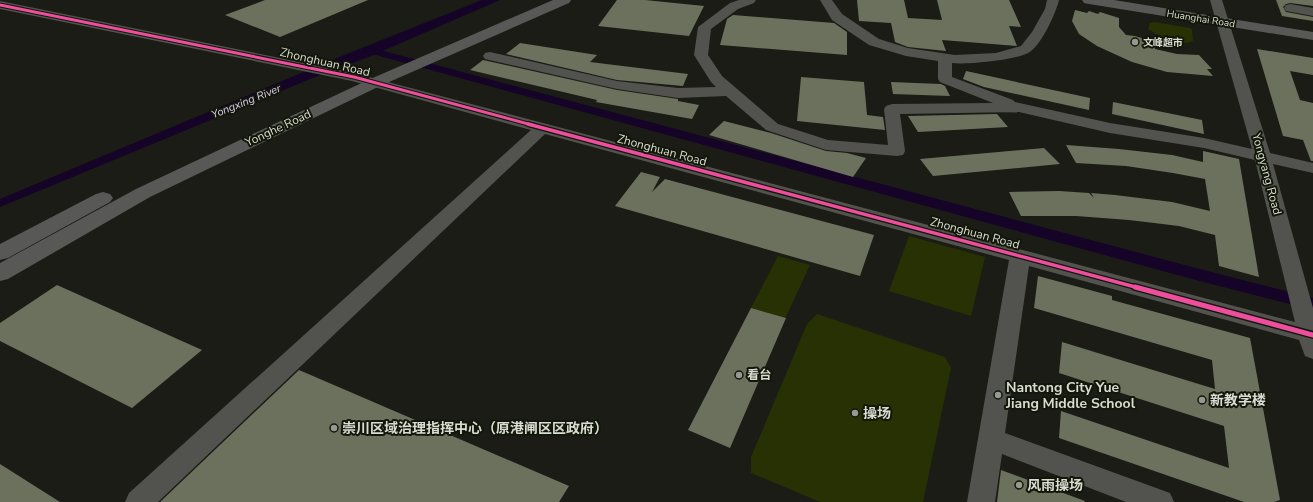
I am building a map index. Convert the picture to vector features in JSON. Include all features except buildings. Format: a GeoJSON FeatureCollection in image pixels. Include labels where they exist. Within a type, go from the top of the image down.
{"type":"FeatureCollection","features":[{"type":"Feature","properties":{"kind":"main road","name":"Yonghe Road"},"geometry":{"type":"LineString","coordinates":[[0,273],[143,192],[374,83],[406,63],[540,0]]}},
{"type":"Feature","properties":{"kind":"main road","name":"Yonghe Road"},"geometry":{"type":"LineString","coordinates":[[0,253],[172,163],[354,77],[389,63],[424,61],[564,0]]}},
{"type":"Feature","properties":{"kind":"main road","name":"Huanghai Road"},"geometry":{"type":"LineString","coordinates":[[1089,0],[1313,32]]}},
{"type":"Feature","properties":{"kind":"main road","name":"Huanghai Road"},"geometry":{"type":"LineString","coordinates":[[1111,0],[1313,36]]}},
{"type":"Feature","properties":{"kind":"street"},"geometry":{"type":"LineString","coordinates":[[750,0],[734,6],[705,27],[702,55],[716,79],[728,91],[772,127],[826,144],[897,151],[892,109],[1019,107]]}},
{"type":"Feature","properties":{"kind":"street"},"geometry":{"type":"LineString","coordinates":[[826,0],[837,17],[874,42],[906,52],[955,59],[997,57],[1026,49],[1038,33],[1051,9],[1053,0]]}},
{"type":"Feature","properties":{"kind":"street","name":"Yongyang Road"},"geometry":{"type":"LineString","coordinates":[[1216,0],[1263,157],[1310,336]]}},
{"type":"Feature","properties":{"kind":"street","name":"Zhonghuan Road"},"geometry":{"type":"LineString","coordinates":[[0,5],[354,77],[1020,255],[1310,336]]}},
{"type":"Feature","properties":{"kind":"street"},"geometry":{"type":"LineString","coordinates":[[1290,8],[1313,12]]}},
{"type":"Feature","properties":{"kind":"street"},"geometry":{"type":"LineString","coordinates":[[490,56],[617,85],[678,93],[728,91]]}},
{"type":"Feature","properties":{"kind":"street"},"geometry":{"type":"LineString","coordinates":[[945,58],[945,79],[1019,107],[1110,128],[1204,143],[1313,168]]}},
{"type":"Feature","properties":{"kind":"street"},"geometry":{"type":"LineString","coordinates":[[139,502],[542,128]]}},
{"type":"Feature","properties":{"kind":"street"},"geometry":{"type":"LineString","coordinates":[[981,502],[1020,255]]}},
{"type":"Feature","properties":{"kind":"street"},"geometry":{"type":"LineString","coordinates":[[991,439],[1160,502]]}},
{"type":"Feature","properties":{"kind":"green space"},"geometry":{"type":"Polygon","coordinates":[[[1154,22],[1190,28],[1192,30],[1193,41],[1181,43],[1164,38],[1148,29],[1150,23],[1154,22]]]}},
{"type":"Feature","properties":{"kind":"green space"},"geometry":{"type":"Polygon","coordinates":[[[909,236],[985,257],[971,316],[889,291],[909,236]]]}},
{"type":"Feature","properties":{"kind":"green space"},"geometry":{"type":"Polygon","coordinates":[[[778,256],[810,265],[785,319],[751,308],[778,256]]]}},
{"type":"Feature","properties":{"kind":"green space","name":"操场"},"geometry":{"type":"Polygon","coordinates":[[[817,314],[945,357],[951,368],[923,502],[820,502],[751,473],[751,457],[807,324],[817,314]]]}},
{"type":"Feature","properties":{"kind":"water","name":"Yongxing River"},"geometry":{"type":"Polygon","coordinates":[[[482,0],[500,0],[371,56],[315,77],[0,207],[0,199],[337,58],[482,0]]]}},
{"type":"Feature","properties":{"kind":"waterway"},"geometry":{"type":"LineString","coordinates":[[369,50],[1192,273],[1313,304]]}},
{"type":"Feature","properties":{"kind":"cycle path"},"geometry":{"type":"LineString","coordinates":[[0,5],[354,77],[1313,335]]}},
{"type":"Feature","properties":{"kind":"place","name":"文峰超市"},"geometry":{"type":"Point","coordinates":[1135,42]}},
{"type":"Feature","properties":{"kind":"place","name":"看台"},"geometry":{"type":"Point","coordinates":[739,375]}},
{"type":"Feature","properties":{"kind":"place","name":"Nantong City Yue Jiang Middle School"},"geometry":{"type":"Point","coordinates":[998,395]}},
{"type":"Feature","properties":{"kind":"place","name":"新教学楼"},"geometry":{"type":"Point","coordinates":[1202,400]}},
{"type":"Feature","properties":{"kind":"place","name":"操场"},"geometry":{"type":"Point","coordinates":[855,413]}},
{"type":"Feature","properties":{"kind":"place","name":"崇川区域治理指挥中心（原港闸区区政府）"},"geometry":{"type":"Point","coordinates":[334,428]}},
{"type":"Feature","properties":{"kind":"place","name":"风雨操场"},"geometry":{"type":"Point","coordinates":[1019,485]}}]}
